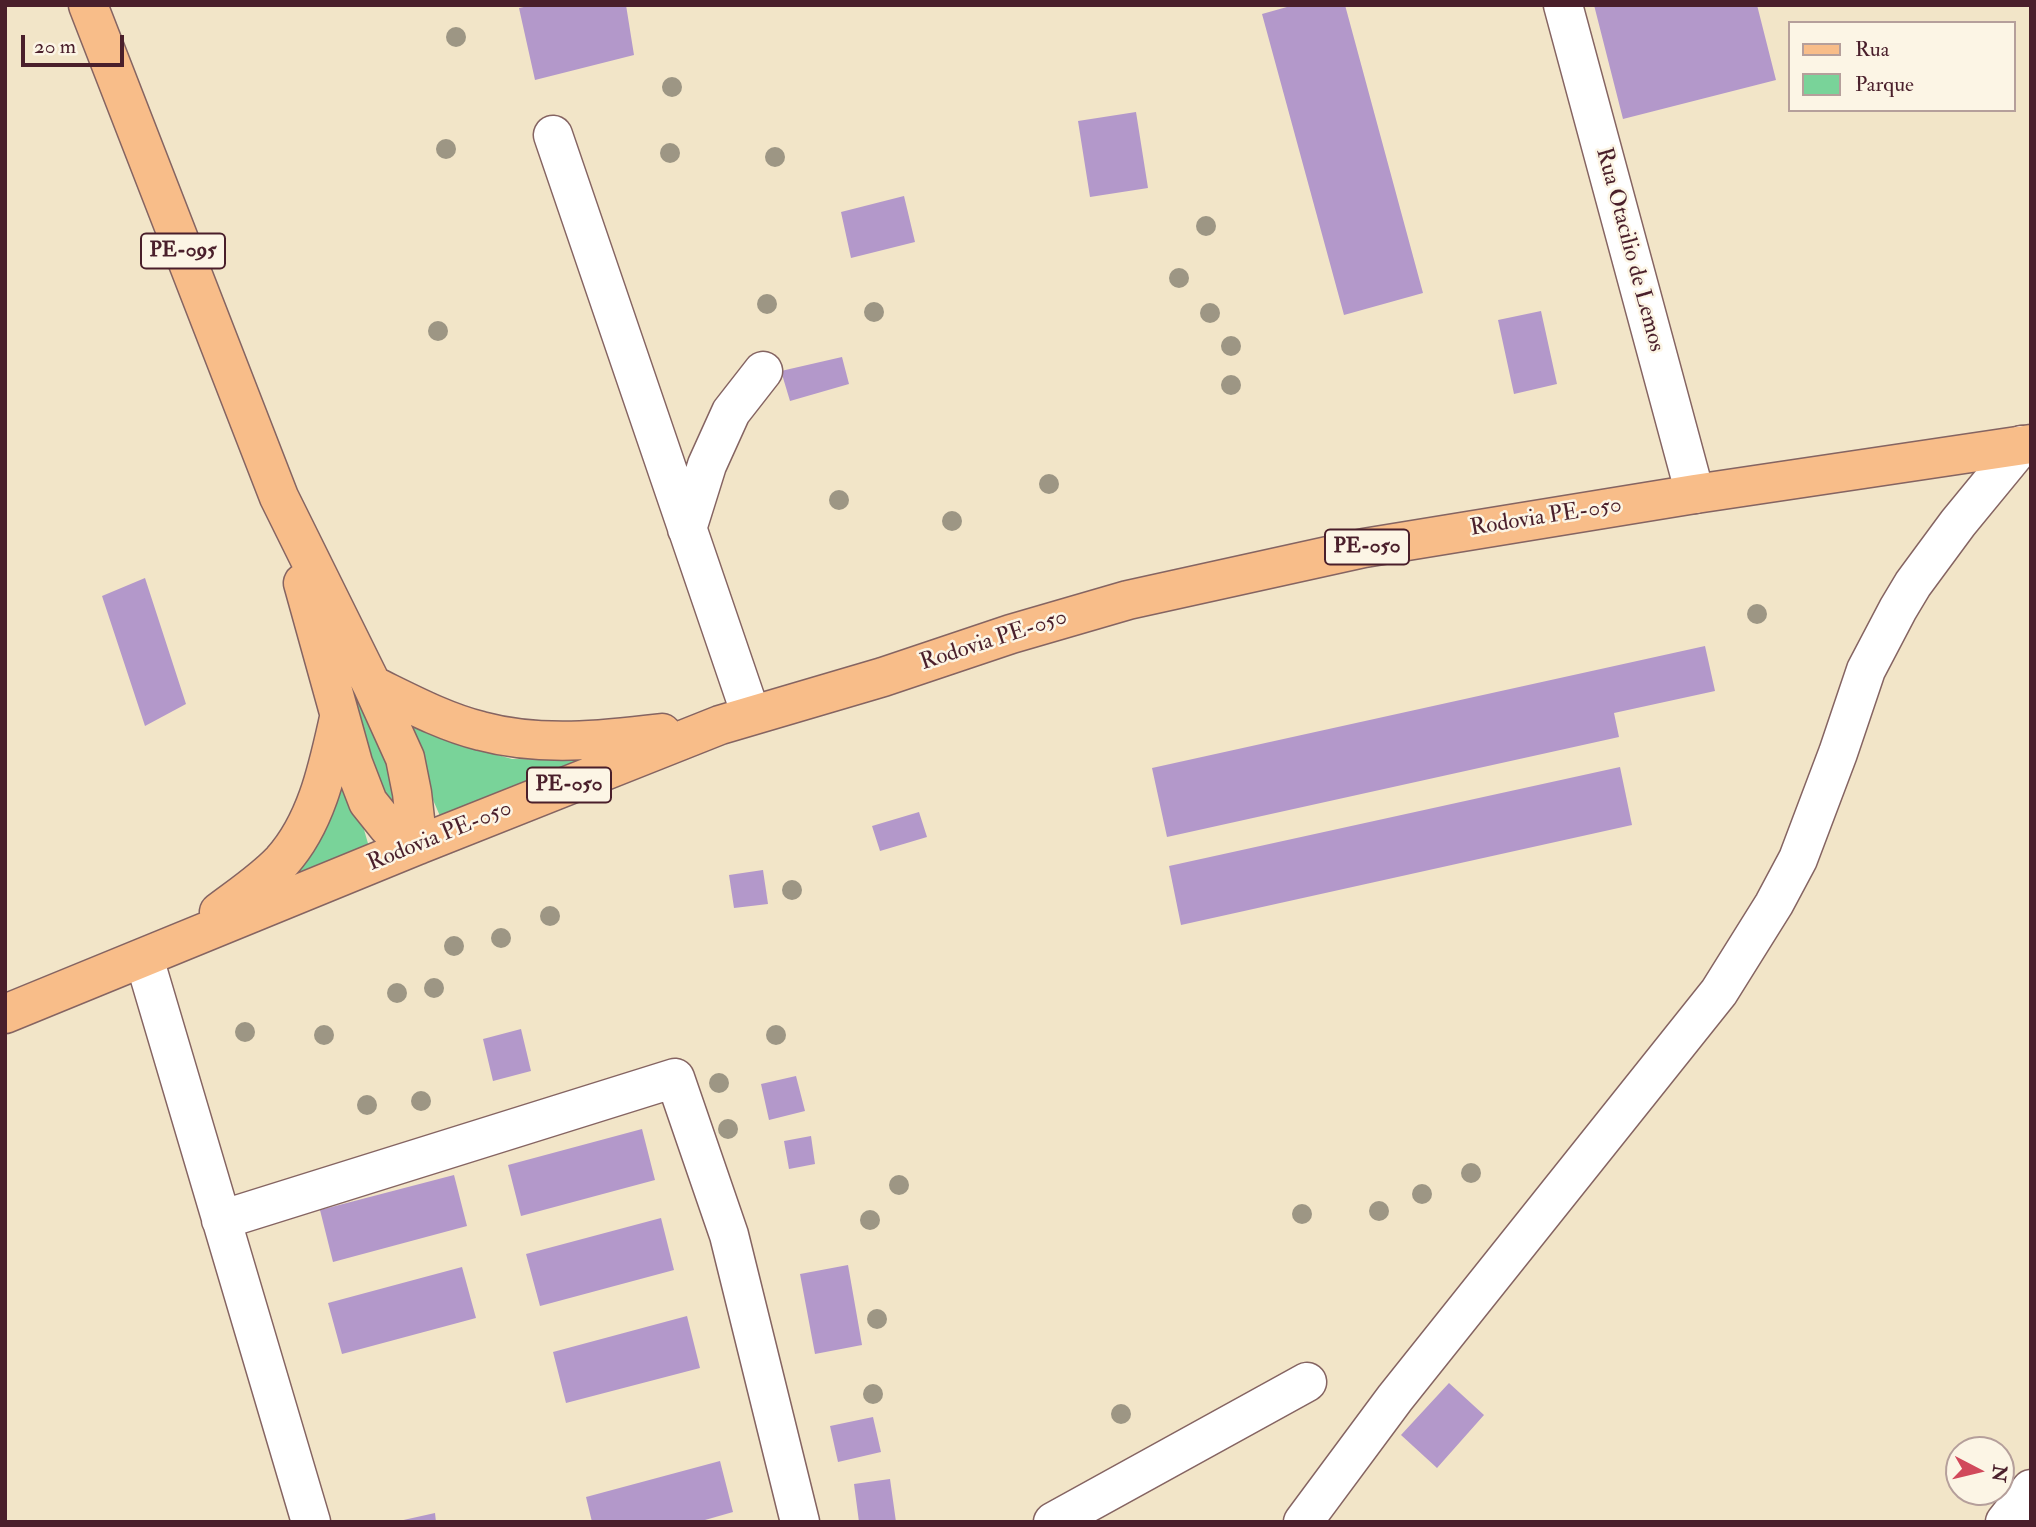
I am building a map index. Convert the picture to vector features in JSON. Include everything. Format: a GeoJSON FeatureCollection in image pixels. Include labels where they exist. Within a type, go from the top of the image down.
{"type":"FeatureCollection","features":[{"type":"Feature","properties":{"kind":"main road","name":"PE-095"},"geometry":{"type":"LineString","coordinates":[[94,7],[279,497],[372,685]]}},
{"type":"Feature","properties":{"kind":"main road","name":"Rodovia PE-050"},"geometry":{"type":"LineString","coordinates":[[5,1014],[418,845],[736,720],[1128,600],[1364,548],[2027,444]]}},
{"type":"Feature","properties":{"kind":"main road"},"geometry":{"type":"LineString","coordinates":[[279,497],[339,716],[368,802],[388,827],[418,845]]}},
{"type":"Feature","properties":{"kind":"main road"},"geometry":{"type":"LineString","coordinates":[[372,685],[464,726],[529,739],[616,739],[736,720]]}},
{"type":"Feature","properties":{"kind":"main road"},"geometry":{"type":"LineString","coordinates":[[372,685],[405,758],[418,845]]}},
{"type":"Feature","properties":{"kind":"main road"},"geometry":{"type":"LineString","coordinates":[[179,943],[259,882],[283,860],[312,817],[339,716]]}},
{"type":"Feature","properties":{"kind":"street","name":"Rua Otacilio de Lemos"},"geometry":{"type":"LineString","coordinates":[[1563,5],[1695,494]]}},
{"type":"Feature","properties":{"kind":"street"},"geometry":{"type":"LineString","coordinates":[[553,135],[687,529],[736,720]]}},
{"type":"Feature","properties":{"kind":"street"},"geometry":{"type":"LineString","coordinates":[[687,529],[707,465],[731,412],[763,371]]}},
{"type":"Feature","properties":{"kind":"street"},"geometry":{"type":"LineString","coordinates":[[1303,1522],[1395,1398],[1718,992],[1774,904],[1798,859],[1866,670],[1898,609],[1958,523],[2027,444]]}},
{"type":"Feature","properties":{"kind":"street"},"geometry":{"type":"LineString","coordinates":[[144,958],[311,1522]]}},
{"type":"Feature","properties":{"kind":"street"},"geometry":{"type":"LineString","coordinates":[[221,1220],[675,1078],[729,1235],[800,1522]]}},
{"type":"Feature","properties":{"kind":"street"},"geometry":{"type":"LineString","coordinates":[[1053,1522],[1307,1382]]}},
{"type":"Feature","properties":{"kind":"street"},"geometry":{"type":"LineString","coordinates":[[2005,1522],[2031,1489]]}},
{"type":"Feature","properties":{"kind":"green space"},"geometry":{"type":"Polygon","coordinates":[[[310,578],[399,775],[397,806],[382,809],[310,578]]]}},
{"type":"Feature","properties":{"kind":"green space"},"geometry":{"type":"Polygon","coordinates":[[[387,693],[452,742],[512,759],[591,760],[443,823],[387,693]]]}},
{"type":"Feature","properties":{"kind":"green space"},"geometry":{"type":"Polygon","coordinates":[[[341,749],[369,847],[282,888],[315,850],[333,807],[341,749]]]}},
{"type":"Feature","properties":{"kind":"building"},"geometry":{"type":"Polygon","coordinates":[[[533,5],[626,5],[634,55],[535,80],[519,8],[533,5]]]}},
{"type":"Feature","properties":{"kind":"building"},"geometry":{"type":"Polygon","coordinates":[[[1294,5],[1345,5],[1423,293],[1344,315],[1262,14],[1294,5]]]}},
{"type":"Feature","properties":{"kind":"building"},"geometry":{"type":"Polygon","coordinates":[[[1594,5],[1757,5],[1776,80],[1623,119],[1594,5]]]}},
{"type":"Feature","properties":{"kind":"building"},"geometry":{"type":"Polygon","coordinates":[[[1136,112],[1148,188],[1090,197],[1078,121],[1136,112]]]}},
{"type":"Feature","properties":{"kind":"building"},"geometry":{"type":"Polygon","coordinates":[[[904,196],[915,242],[851,258],[841,212],[904,196]]]}},
{"type":"Feature","properties":{"kind":"building"},"geometry":{"type":"Polygon","coordinates":[[[1541,311],[1557,384],[1514,394],[1498,320],[1541,311]]]}},
{"type":"Feature","properties":{"kind":"building"},"geometry":{"type":"Polygon","coordinates":[[[842,357],[849,384],[790,401],[781,371],[842,357]]]}},
{"type":"Feature","properties":{"kind":"building"},"geometry":{"type":"Polygon","coordinates":[[[145,578],[186,704],[145,726],[102,596],[145,578]]]}},
{"type":"Feature","properties":{"kind":"building"},"geometry":{"type":"Polygon","coordinates":[[[1705,646],[1715,691],[1614,713],[1619,737],[1167,837],[1152,768],[1705,646]]]}},
{"type":"Feature","properties":{"kind":"building"},"geometry":{"type":"Polygon","coordinates":[[[1620,767],[1632,825],[1181,925],[1169,866],[1620,767]]]}},
{"type":"Feature","properties":{"kind":"building"},"geometry":{"type":"Polygon","coordinates":[[[919,812],[927,837],[880,851],[872,826],[919,812]]]}},
{"type":"Feature","properties":{"kind":"building"},"geometry":{"type":"Polygon","coordinates":[[[763,870],[768,904],[734,908],[729,875],[763,870]]]}},
{"type":"Feature","properties":{"kind":"building"},"geometry":{"type":"Polygon","coordinates":[[[521,1029],[531,1071],[493,1081],[483,1039],[521,1029]]]}},
{"type":"Feature","properties":{"kind":"building"},"geometry":{"type":"Polygon","coordinates":[[[796,1076],[805,1111],[769,1120],[761,1084],[796,1076]]]}},
{"type":"Feature","properties":{"kind":"building"},"geometry":{"type":"Polygon","coordinates":[[[642,1129],[655,1180],[521,1216],[508,1165],[642,1129]]]}},
{"type":"Feature","properties":{"kind":"building"},"geometry":{"type":"Polygon","coordinates":[[[811,1136],[815,1164],[789,1169],[784,1141],[811,1136]]]}},
{"type":"Feature","properties":{"kind":"building"},"geometry":{"type":"Polygon","coordinates":[[[454,1175],[467,1226],[333,1262],[320,1210],[454,1175]]]}},
{"type":"Feature","properties":{"kind":"building"},"geometry":{"type":"Polygon","coordinates":[[[661,1218],[674,1270],[540,1306],[526,1254],[661,1218]]]}},
{"type":"Feature","properties":{"kind":"building"},"geometry":{"type":"Polygon","coordinates":[[[848,1265],[862,1345],[815,1354],[800,1274],[848,1265]]]}},
{"type":"Feature","properties":{"kind":"building"},"geometry":{"type":"Polygon","coordinates":[[[462,1267],[476,1318],[342,1354],[328,1303],[462,1267]]]}},
{"type":"Feature","properties":{"kind":"building"},"geometry":{"type":"Polygon","coordinates":[[[687,1316],[700,1368],[566,1403],[553,1352],[687,1316]]]}},
{"type":"Feature","properties":{"kind":"building"},"geometry":{"type":"Polygon","coordinates":[[[1449,1383],[1484,1415],[1437,1468],[1401,1435],[1449,1383]]]}},
{"type":"Feature","properties":{"kind":"building"},"geometry":{"type":"Polygon","coordinates":[[[873,1417],[881,1452],[838,1462],[830,1426],[873,1417]]]}},
{"type":"Feature","properties":{"kind":"building"},"geometry":{"type":"Polygon","coordinates":[[[720,1461],[733,1512],[698,1522],[592,1522],[586,1497],[720,1461]]]}},
{"type":"Feature","properties":{"kind":"building"},"geometry":{"type":"Polygon","coordinates":[[[890,1479],[896,1522],[859,1522],[854,1484],[890,1479]]]}},
{"type":"Feature","properties":{"kind":"building"},"geometry":{"type":"Polygon","coordinates":[[[435,1513],[436,1522],[399,1522],[399,1521],[435,1513]]]}}]}
